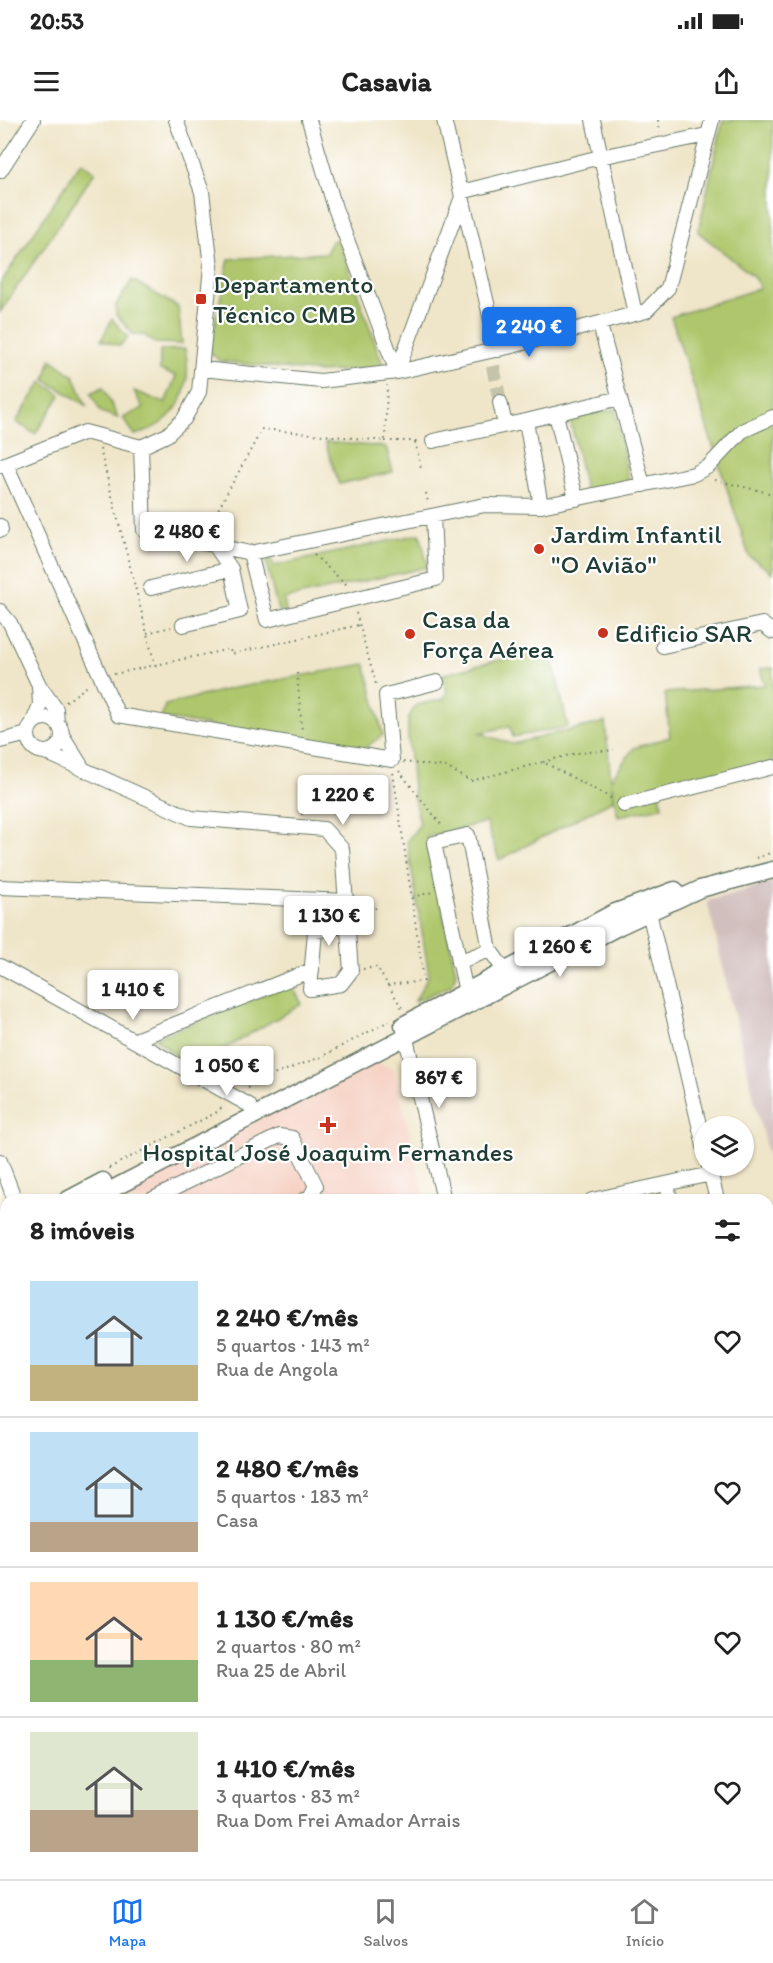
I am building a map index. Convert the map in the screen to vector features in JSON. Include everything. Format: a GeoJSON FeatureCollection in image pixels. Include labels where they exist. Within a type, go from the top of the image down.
{"type":"FeatureCollection","features":[{"type":"Feature","properties":{"kind":"main road"},"geometry":{"type":"LineString","coordinates":[[102,1194],[404,1025],[474,1004],[649,912],[700,889],[773,870]]}},
{"type":"Feature","properties":{"kind":"main road"},"geometry":{"type":"LineString","coordinates":[[78,1194],[629,906],[675,890],[700,889]]}},
{"type":"Feature","properties":{"kind":"street"},"geometry":{"type":"LineString","coordinates":[[0,171],[33,120]]}},
{"type":"Feature","properties":{"kind":"street"},"geometry":{"type":"LineString","coordinates":[[176,120],[202,192],[211,266],[200,392],[184,419],[166,435],[141,447],[85,432],[3,465],[100,677],[118,715],[392,760],[386,695],[437,682]]}},
{"type":"Feature","properties":{"kind":"street"},"geometry":{"type":"LineString","coordinates":[[309,120],[335,208],[393,373]]}},
{"type":"Feature","properties":{"kind":"street"},"geometry":{"type":"LineString","coordinates":[[444,120],[494,351],[493,366]]}},
{"type":"Feature","properties":{"kind":"street"},"geometry":{"type":"LineString","coordinates":[[593,120],[635,314]]}},
{"type":"Feature","properties":{"kind":"street"},"geometry":{"type":"LineString","coordinates":[[202,369],[321,381],[393,373],[494,351],[646,311],[668,288],[712,120]]}},
{"type":"Feature","properties":{"kind":"street"},"geometry":{"type":"LineString","coordinates":[[462,195],[600,157],[707,135]]}},
{"type":"Feature","properties":{"kind":"street"},"geometry":{"type":"LineString","coordinates":[[393,373],[462,195]]}},
{"type":"Feature","properties":{"kind":"street"},"geometry":{"type":"LineString","coordinates":[[600,324],[643,485]]}},
{"type":"Feature","properties":{"kind":"street"},"geometry":{"type":"LineString","coordinates":[[433,441],[620,398]]}},
{"type":"Feature","properties":{"kind":"street"},"geometry":{"type":"LineString","coordinates":[[500,402],[505,425]]}},
{"type":"Feature","properties":{"kind":"street"},"geometry":{"type":"LineString","coordinates":[[556,414],[576,499]]}},
{"type":"Feature","properties":{"kind":"street"},"geometry":{"type":"LineString","coordinates":[[141,447],[144,530],[250,553],[485,505],[541,506],[699,472],[709,466],[742,431],[773,417]]}},
{"type":"Feature","properties":{"kind":"street"},"geometry":{"type":"LineString","coordinates":[[526,421],[541,506]]}},
{"type":"Feature","properties":{"kind":"street"},"geometry":{"type":"LineString","coordinates":[[250,553],[267,620],[353,601],[436,579],[434,516]]}},
{"type":"Feature","properties":{"kind":"street"},"geometry":{"type":"LineString","coordinates":[[183,625],[240,611],[231,569],[216,547]]}},
{"type":"Feature","properties":{"kind":"street"},"geometry":{"type":"LineString","coordinates":[[151,588],[231,569]]}},
{"type":"Feature","properties":{"kind":"street"},"geometry":{"type":"LineString","coordinates":[[0,611],[10,623],[83,769]]}},
{"type":"Feature","properties":{"kind":"street"},"geometry":{"type":"LineString","coordinates":[[663,646],[762,624],[773,632]]}},
{"type":"Feature","properties":{"kind":"street"},"geometry":{"type":"LineString","coordinates":[[39,685],[40,705],[30,728],[33,747],[191,818],[324,829],[342,849],[348,901],[351,971],[341,984],[310,990],[315,931],[348,925]]}},
{"type":"Feature","properties":{"kind":"street"},"geometry":{"type":"LineString","coordinates":[[0,741],[30,728],[45,718],[58,722]]}},
{"type":"Feature","properties":{"kind":"street"},"geometry":{"type":"LineString","coordinates":[[45,752],[57,747],[58,722]]}},
{"type":"Feature","properties":{"kind":"street"},"geometry":{"type":"LineString","coordinates":[[624,804],[773,767]]}},
{"type":"Feature","properties":{"kind":"street"},"geometry":{"type":"LineString","coordinates":[[466,992],[434,843],[468,835],[490,950],[505,971]]}},
{"type":"Feature","properties":{"kind":"street"},"geometry":{"type":"LineString","coordinates":[[0,887],[348,901]]}},
{"type":"Feature","properties":{"kind":"street"},"geometry":{"type":"LineString","coordinates":[[629,906],[649,912],[697,1116]]}},
{"type":"Feature","properties":{"kind":"street"},"geometry":{"type":"LineString","coordinates":[[458,962],[490,950]]}},
{"type":"Feature","properties":{"kind":"street"},"geometry":{"type":"LineString","coordinates":[[0,966],[249,1105]]}},
{"type":"Feature","properties":{"kind":"street"},"geometry":{"type":"LineString","coordinates":[[135,1040],[312,970]]}},
{"type":"Feature","properties":{"kind":"street"},"geometry":{"type":"LineString","coordinates":[[404,1025],[443,1194]]}},
{"type":"Feature","properties":{"kind":"street"},"geometry":{"type":"LineString","coordinates":[[163,1194],[279,1136],[292,1138],[316,1186],[312,1194]]}},
{"type":"Feature","properties":{"kind":"street"},"geometry":{"type":"LineString","coordinates":[[0,1161],[13,1194]]}},
{"type":"Feature","properties":{"kind":"street"},"geometry":{"type":"LineString","coordinates":[[620,1194],[667,1184],[694,1175]]}},
{"type":"Feature","properties":{"kind":"street"},"geometry":{"type":"LineString","coordinates":[[711,1176],[716,1194]]}},
{"type":"Feature","properties":{"kind":"street"},"geometry":{"type":"LineString","coordinates":[[667,1184],[669,1194]]}},
{"type":"Feature","properties":{"kind":"path"},"geometry":{"type":"LineString","coordinates":[[385,441],[393,373]]}},
{"type":"Feature","properties":{"kind":"path"},"geometry":{"type":"LineString","coordinates":[[200,543],[262,429],[385,441],[433,441]]}},
{"type":"Feature","properties":{"kind":"path"},"geometry":{"type":"LineString","coordinates":[[96,434],[155,665]]}},
{"type":"Feature","properties":{"kind":"path"},"geometry":{"type":"LineString","coordinates":[[415,441],[422,468]]}},
{"type":"Feature","properties":{"kind":"path"},"geometry":{"type":"LineString","coordinates":[[699,472],[708,478],[773,494]]}},
{"type":"Feature","properties":{"kind":"path"},"geometry":{"type":"LineString","coordinates":[[300,543],[348,585],[374,686],[386,695]]}},
{"type":"Feature","properties":{"kind":"path"},"geometry":{"type":"LineString","coordinates":[[147,633],[183,625]]}},
{"type":"Feature","properties":{"kind":"path"},"geometry":{"type":"LineString","coordinates":[[58,722],[100,677],[230,649],[231,654],[359,625]]}},
{"type":"Feature","properties":{"kind":"path"},"geometry":{"type":"LineString","coordinates":[[297,673],[304,746]]}},
{"type":"Feature","properties":{"kind":"path"},"geometry":{"type":"LineString","coordinates":[[392,760],[446,767],[471,781],[577,753],[614,750]]}},
{"type":"Feature","properties":{"kind":"path"},"geometry":{"type":"LineString","coordinates":[[392,760],[424,806],[443,825],[441,841]]}},
{"type":"Feature","properties":{"kind":"path"},"geometry":{"type":"LineString","coordinates":[[387,984],[424,981],[392,760]]}},
{"type":"Feature","properties":{"kind":"path"},"geometry":{"type":"LineString","coordinates":[[543,762],[624,804]]}},
{"type":"Feature","properties":{"kind":"path"},"geometry":{"type":"LineString","coordinates":[[300,827],[304,797]]}},
{"type":"Feature","properties":{"kind":"path"},"geometry":{"type":"LineString","coordinates":[[407,902],[443,890]]}},
{"type":"Feature","properties":{"kind":"path"},"geometry":{"type":"LineString","coordinates":[[369,910],[376,908]]}},
{"type":"Feature","properties":{"kind":"path"},"geometry":{"type":"LineString","coordinates":[[377,967],[387,984],[404,1025]]}},
{"type":"Feature","properties":{"kind":"shaded area"},"geometry":{"type":"Polygon","coordinates":[[[773,882],[773,1177],[707,901],[773,882]]]}},
{"type":"Feature","properties":{"kind":"shaded area","name":"Hospital José Joaquim Fernandes"},"geometry":{"type":"Polygon","coordinates":[[[371,1060],[394,1069],[424,1194],[119,1194],[371,1060]]]}},
{"type":"Feature","properties":{"kind":"green space"},"geometry":{"type":"Polygon","coordinates":[[[723,120],[773,120],[773,573],[749,556],[671,317],[760,288],[753,276],[698,232],[723,120]]]}},
{"type":"Feature","properties":{"kind":"green space"},"geometry":{"type":"Polygon","coordinates":[[[81,162],[95,172],[0,312],[0,284],[81,162]]]}},
{"type":"Feature","properties":{"kind":"green space"},"geometry":{"type":"Polygon","coordinates":[[[338,239],[384,368],[319,372],[220,361],[209,351],[229,259],[326,253],[332,241],[338,239]]]}},
{"type":"Feature","properties":{"kind":"green space"},"geometry":{"type":"Polygon","coordinates":[[[132,280],[178,307],[182,344],[155,343],[144,335],[133,334],[116,315],[116,305],[132,280]]]}},
{"type":"Feature","properties":{"kind":"green space"},"geometry":{"type":"Polygon","coordinates":[[[112,319],[128,337],[120,346],[101,340],[112,319]]]}},
{"type":"Feature","properties":{"kind":"green space"},"geometry":{"type":"Polygon","coordinates":[[[185,349],[187,378],[179,403],[172,414],[162,422],[150,430],[135,435],[123,418],[143,408],[134,391],[165,403],[176,376],[160,370],[160,350],[185,349]]]}},
{"type":"Feature","properties":{"kind":"green space"},"geometry":{"type":"Polygon","coordinates":[[[51,359],[74,376],[86,405],[45,380],[51,359]]]}},
{"type":"Feature","properties":{"kind":"green space"},"geometry":{"type":"Polygon","coordinates":[[[42,382],[61,395],[35,434],[16,422],[42,382]]]}},
{"type":"Feature","properties":{"kind":"green space"},"geometry":{"type":"Polygon","coordinates":[[[103,387],[118,418],[101,412],[91,393],[103,387]]]}},
{"type":"Feature","properties":{"kind":"green space"},"geometry":{"type":"Polygon","coordinates":[[[615,409],[629,481],[585,490],[570,418],[615,409]]]}},
{"type":"Feature","properties":{"kind":"green space"},"geometry":{"type":"Polygon","coordinates":[[[325,442],[386,447],[393,472],[339,484],[325,442]]]}},
{"type":"Feature","properties":{"kind":"green space"},"geometry":{"type":"Polygon","coordinates":[[[420,534],[428,567],[284,599],[286,611],[278,611],[266,562],[270,557],[274,566],[420,534]]]}},
{"type":"Feature","properties":{"kind":"green space"},"geometry":{"type":"Polygon","coordinates":[[[551,653],[568,727],[513,737],[510,726],[480,733],[512,744],[605,722],[611,779],[634,748],[670,737],[665,693],[765,685],[760,669],[773,668],[773,763],[660,789],[662,807],[618,816],[611,782],[613,800],[499,860],[486,822],[427,837],[456,973],[451,986],[415,1001],[429,975],[407,841],[420,824],[414,799],[408,719],[416,705],[444,699],[447,691],[441,675],[495,661],[551,653]]]}},
{"type":"Feature","properties":{"kind":"green space"},"geometry":{"type":"Polygon","coordinates":[[[365,664],[383,735],[362,750],[161,718],[165,705],[229,689],[365,664]]]}},
{"type":"Feature","properties":{"kind":"green space"},"geometry":{"type":"Polygon","coordinates":[[[291,984],[302,1004],[191,1068],[155,1038],[291,984]]]}},
{"type":"Feature","properties":{"kind":"tunnel"},"geometry":{"type":"LineString","coordinates":[[493,366],[500,402]]}},
{"type":"Feature","properties":{"kind":"place","name":"Departamento Técnico CMB"},"geometry":{"type":"Point","coordinates":[201,299]}},
{"type":"Feature","properties":{"kind":"place","name":"Jardim Infantil \"O Avião\""},"geometry":{"type":"Point","coordinates":[539,549]}},
{"type":"Feature","properties":{"kind":"place","name":"Edificio SAR"},"geometry":{"type":"Point","coordinates":[603,633]}},
{"type":"Feature","properties":{"kind":"place","name":"Casa da Força Aérea"},"geometry":{"type":"Point","coordinates":[410,634]}},
{"type":"Feature","properties":{"kind":"place","name":"Hospital José Joaquim Fernandes"},"geometry":{"type":"Point","coordinates":[328,1125]}}]}
